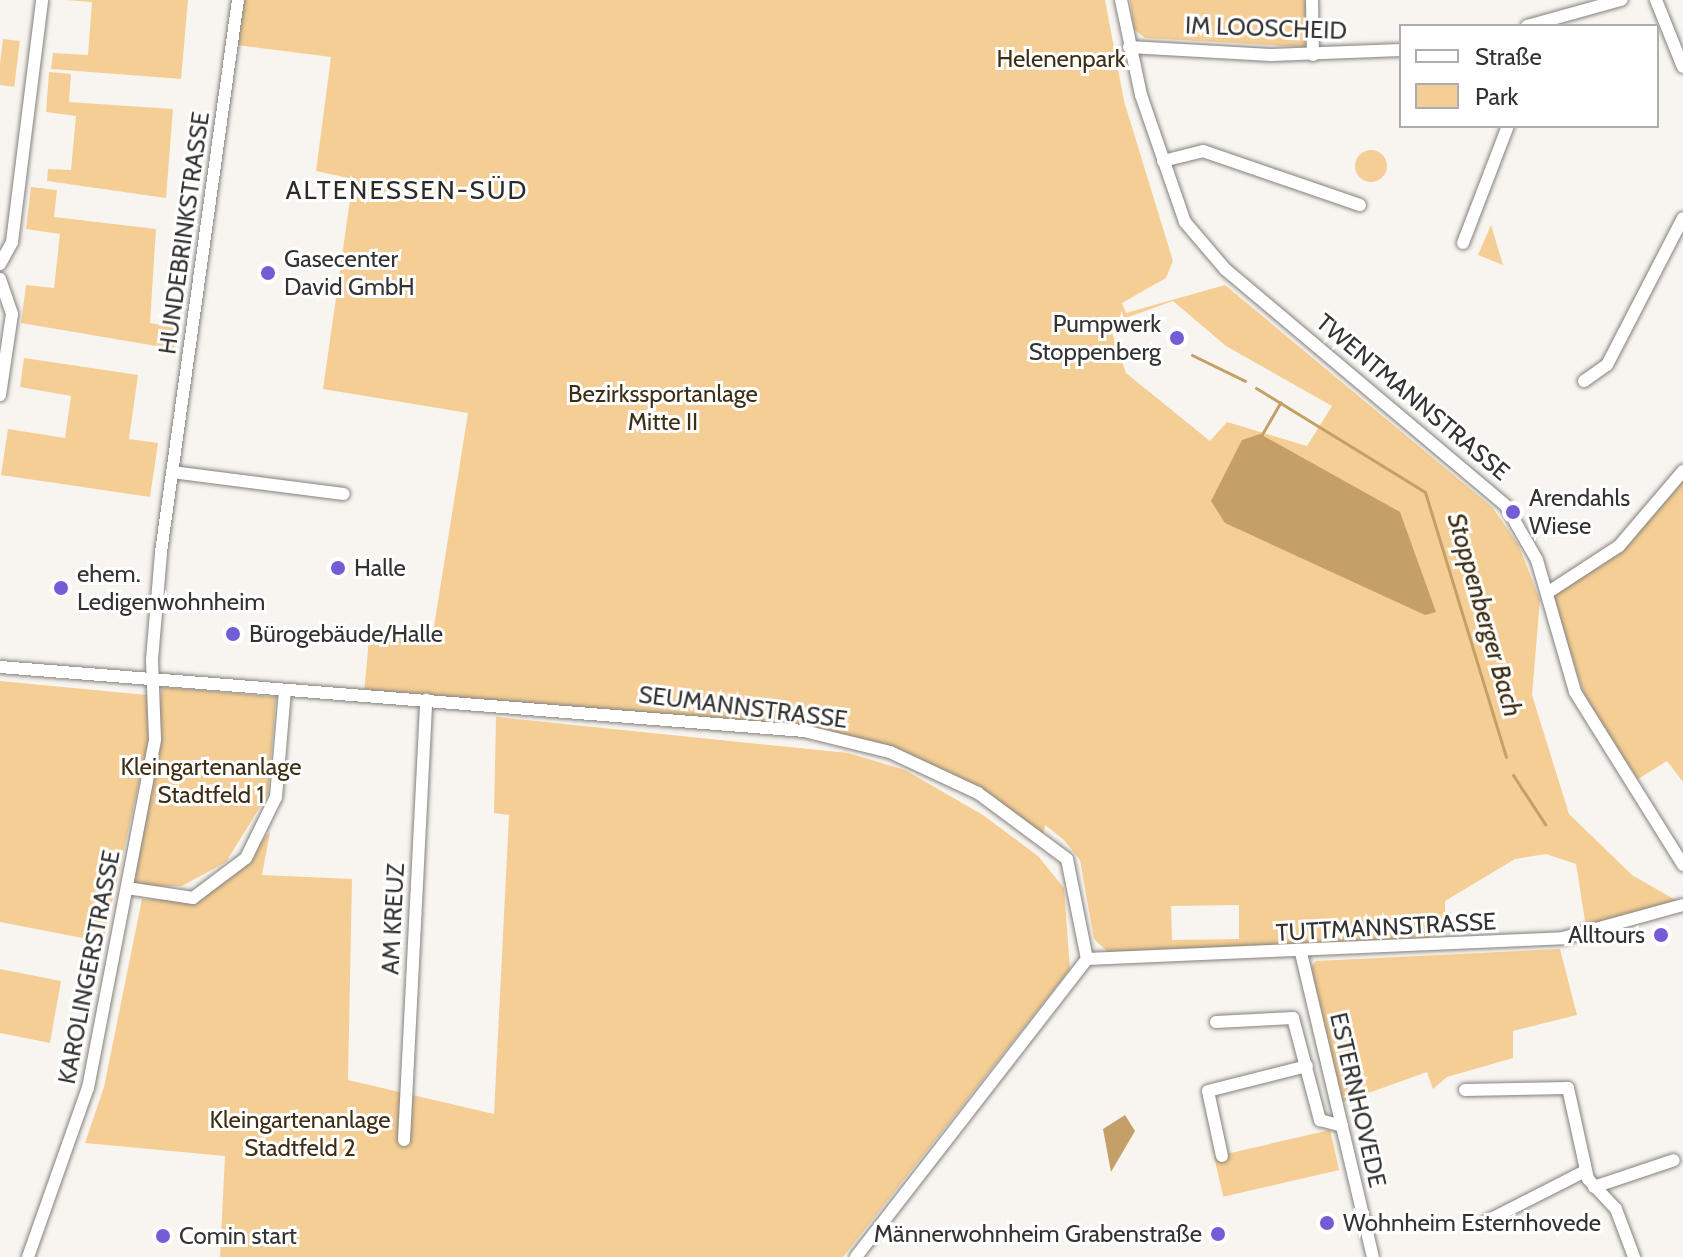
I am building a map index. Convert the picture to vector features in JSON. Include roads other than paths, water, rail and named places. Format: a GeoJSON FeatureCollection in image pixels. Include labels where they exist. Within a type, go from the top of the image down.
{"type":"FeatureCollection","features":[{"type":"Feature","properties":{"kind":"street"},"geometry":{"type":"LineString","coordinates":[[0,264],[12,242],[42,0]]}},
{"type":"Feature","properties":{"kind":"street","name":"HUNDEBRINKSTRASSE"},"geometry":{"type":"LineString","coordinates":[[151,678],[172,472],[238,0]]}},
{"type":"Feature","properties":{"kind":"street","name":"TWENTMANNSTRASSE"},"geometry":{"type":"LineString","coordinates":[[1121,0],[1129,47],[1185,222],[1211,256],[1481,480],[1525,536],[1547,593],[1575,692],[1683,865]]}},
{"type":"Feature","properties":{"kind":"street"},"geometry":{"type":"LineString","coordinates":[[1312,0],[1313,55]]}},
{"type":"Feature","properties":{"kind":"street"},"geometry":{"type":"LineString","coordinates":[[1534,24],[1621,0]]}},
{"type":"Feature","properties":{"kind":"street"},"geometry":{"type":"LineString","coordinates":[[1656,0],[1683,67]]}},
{"type":"Feature","properties":{"kind":"street","name":"IM LOOSCHEID"},"geometry":{"type":"LineString","coordinates":[[1129,47],[1313,55],[1399,50]]}},
{"type":"Feature","properties":{"kind":"street"},"geometry":{"type":"LineString","coordinates":[[1463,243],[1507,128]]}},
{"type":"Feature","properties":{"kind":"street"},"geometry":{"type":"LineString","coordinates":[[1163,161],[1203,151],[1360,205]]}},
{"type":"Feature","properties":{"kind":"street"},"geometry":{"type":"LineString","coordinates":[[1584,381],[1607,365],[1683,218]]}},
{"type":"Feature","properties":{"kind":"street"},"geometry":{"type":"LineString","coordinates":[[0,279],[12,314],[0,395]]}},
{"type":"Feature","properties":{"kind":"street"},"geometry":{"type":"LineString","coordinates":[[1547,593],[1619,546],[1683,471]]}},
{"type":"Feature","properties":{"kind":"street"},"geometry":{"type":"LineString","coordinates":[[172,472],[344,494]]}},
{"type":"Feature","properties":{"kind":"street","name":"SEUMANNSTRASSE"},"geometry":{"type":"LineString","coordinates":[[0,667],[804,731],[927,766],[978,793],[1067,859],[1087,959]]}},
{"type":"Feature","properties":{"kind":"street","name":"KAROLINGERSTRASSE"},"geometry":{"type":"LineString","coordinates":[[28,1257],[84,1102],[155,739],[151,678]]}},
{"type":"Feature","properties":{"kind":"street"},"geometry":{"type":"LineString","coordinates":[[127,888],[193,898],[246,858],[276,797],[285,690]]}},
{"type":"Feature","properties":{"kind":"street","name":"AM KREUZ"},"geometry":{"type":"LineString","coordinates":[[404,1140],[426,700]]}},
{"type":"Feature","properties":{"kind":"street","name":"TUTTMANNSTRASSE"},"geometry":{"type":"LineString","coordinates":[[1087,959],[1301,953],[1563,938],[1683,905]]}},
{"type":"Feature","properties":{"kind":"street","name":"ESTERNHOVEDE"},"geometry":{"type":"LineString","coordinates":[[1301,953],[1373,1257]]}},
{"type":"Feature","properties":{"kind":"street"},"geometry":{"type":"LineString","coordinates":[[856,1257],[1087,959]]}},
{"type":"Feature","properties":{"kind":"street"},"geometry":{"type":"LineString","coordinates":[[1216,1022],[1293,1018],[1320,1120],[1342,1126]]}},
{"type":"Feature","properties":{"kind":"street"},"geometry":{"type":"LineString","coordinates":[[1222,1156],[1208,1091],[1307,1066]]}},
{"type":"Feature","properties":{"kind":"street"},"geometry":{"type":"LineString","coordinates":[[1465,1090],[1568,1088],[1585,1171],[1594,1187],[1616,1209],[1634,1257]]}},
{"type":"Feature","properties":{"kind":"street"},"geometry":{"type":"LineString","coordinates":[[1594,1187],[1674,1160]]}},
{"type":"Feature","properties":{"kind":"street"},"geometry":{"type":"LineString","coordinates":[[1487,1221],[1585,1171]]}},
{"type":"Feature","properties":{"kind":"waterway","name":"Stoppenberger Bach"},"geometry":{"type":"LineString","coordinates":[[1192,355],[1245,381]]}},
{"type":"Feature","properties":{"kind":"waterway","name":"Stoppenberger Bach"},"geometry":{"type":"LineString","coordinates":[[1256,388],[1425,492],[1506,757]]}},
{"type":"Feature","properties":{"kind":"waterway"},"geometry":{"type":"LineString","coordinates":[[1261,436],[1281,402]]}},
{"type":"Feature","properties":{"kind":"waterway","name":"Stoppenberger Bach"},"geometry":{"type":"LineString","coordinates":[[1513,775],[1545,824]]}},
{"type":"Feature","properties":{"kind":"place","name":"Gasecenter David GmbH"},"geometry":{"type":"Point","coordinates":[268,273]}},
{"type":"Feature","properties":{"kind":"place","name":"Pumpwerk Stoppenberg"},"geometry":{"type":"Point","coordinates":[1177,338]}},
{"type":"Feature","properties":{"kind":"place","name":"Arendahls Wiese"},"geometry":{"type":"Point","coordinates":[1513,512]}},
{"type":"Feature","properties":{"kind":"place","name":"Halle"},"geometry":{"type":"Point","coordinates":[338,568]}},
{"type":"Feature","properties":{"kind":"place","name":"ehem. Ledigenwohnheim"},"geometry":{"type":"Point","coordinates":[61,588]}},
{"type":"Feature","properties":{"kind":"place","name":"Bürogebäude/Halle"},"geometry":{"type":"Point","coordinates":[233,634]}},
{"type":"Feature","properties":{"kind":"place","name":"Alltours"},"geometry":{"type":"Point","coordinates":[1661,935]}},
{"type":"Feature","properties":{"kind":"place","name":"Wohnheim Esternhovede"},"geometry":{"type":"Point","coordinates":[1327,1223]}},
{"type":"Feature","properties":{"kind":"place","name":"Männerwohnheim Grabenstraße"},"geometry":{"type":"Point","coordinates":[1218,1234]}},
{"type":"Feature","properties":{"kind":"place","name":"Comin start"},"geometry":{"type":"Point","coordinates":[163,1236]}},
{"type":"Feature","properties":{"kind":"district","name":"ALTENESSEN-SÜD"},"geometry":{"type":"Point","coordinates":[407,191]}},
{"type":"Feature","properties":{"kind":"park label","name":"Helenenpark"},"geometry":{"type":"Point","coordinates":[1061,59]}},
{"type":"Feature","properties":{"kind":"park label","name":"Bezirkssportanlage Mitte II"},"geometry":{"type":"Point","coordinates":[663,408]}},
{"type":"Feature","properties":{"kind":"park label","name":"Kleingartenanlage Stadtfeld 1"},"geometry":{"type":"Point","coordinates":[211,781]}},
{"type":"Feature","properties":{"kind":"park label","name":"Kleingartenanlage Stadtfeld 2"},"geometry":{"type":"Point","coordinates":[300,1134]}}]}
